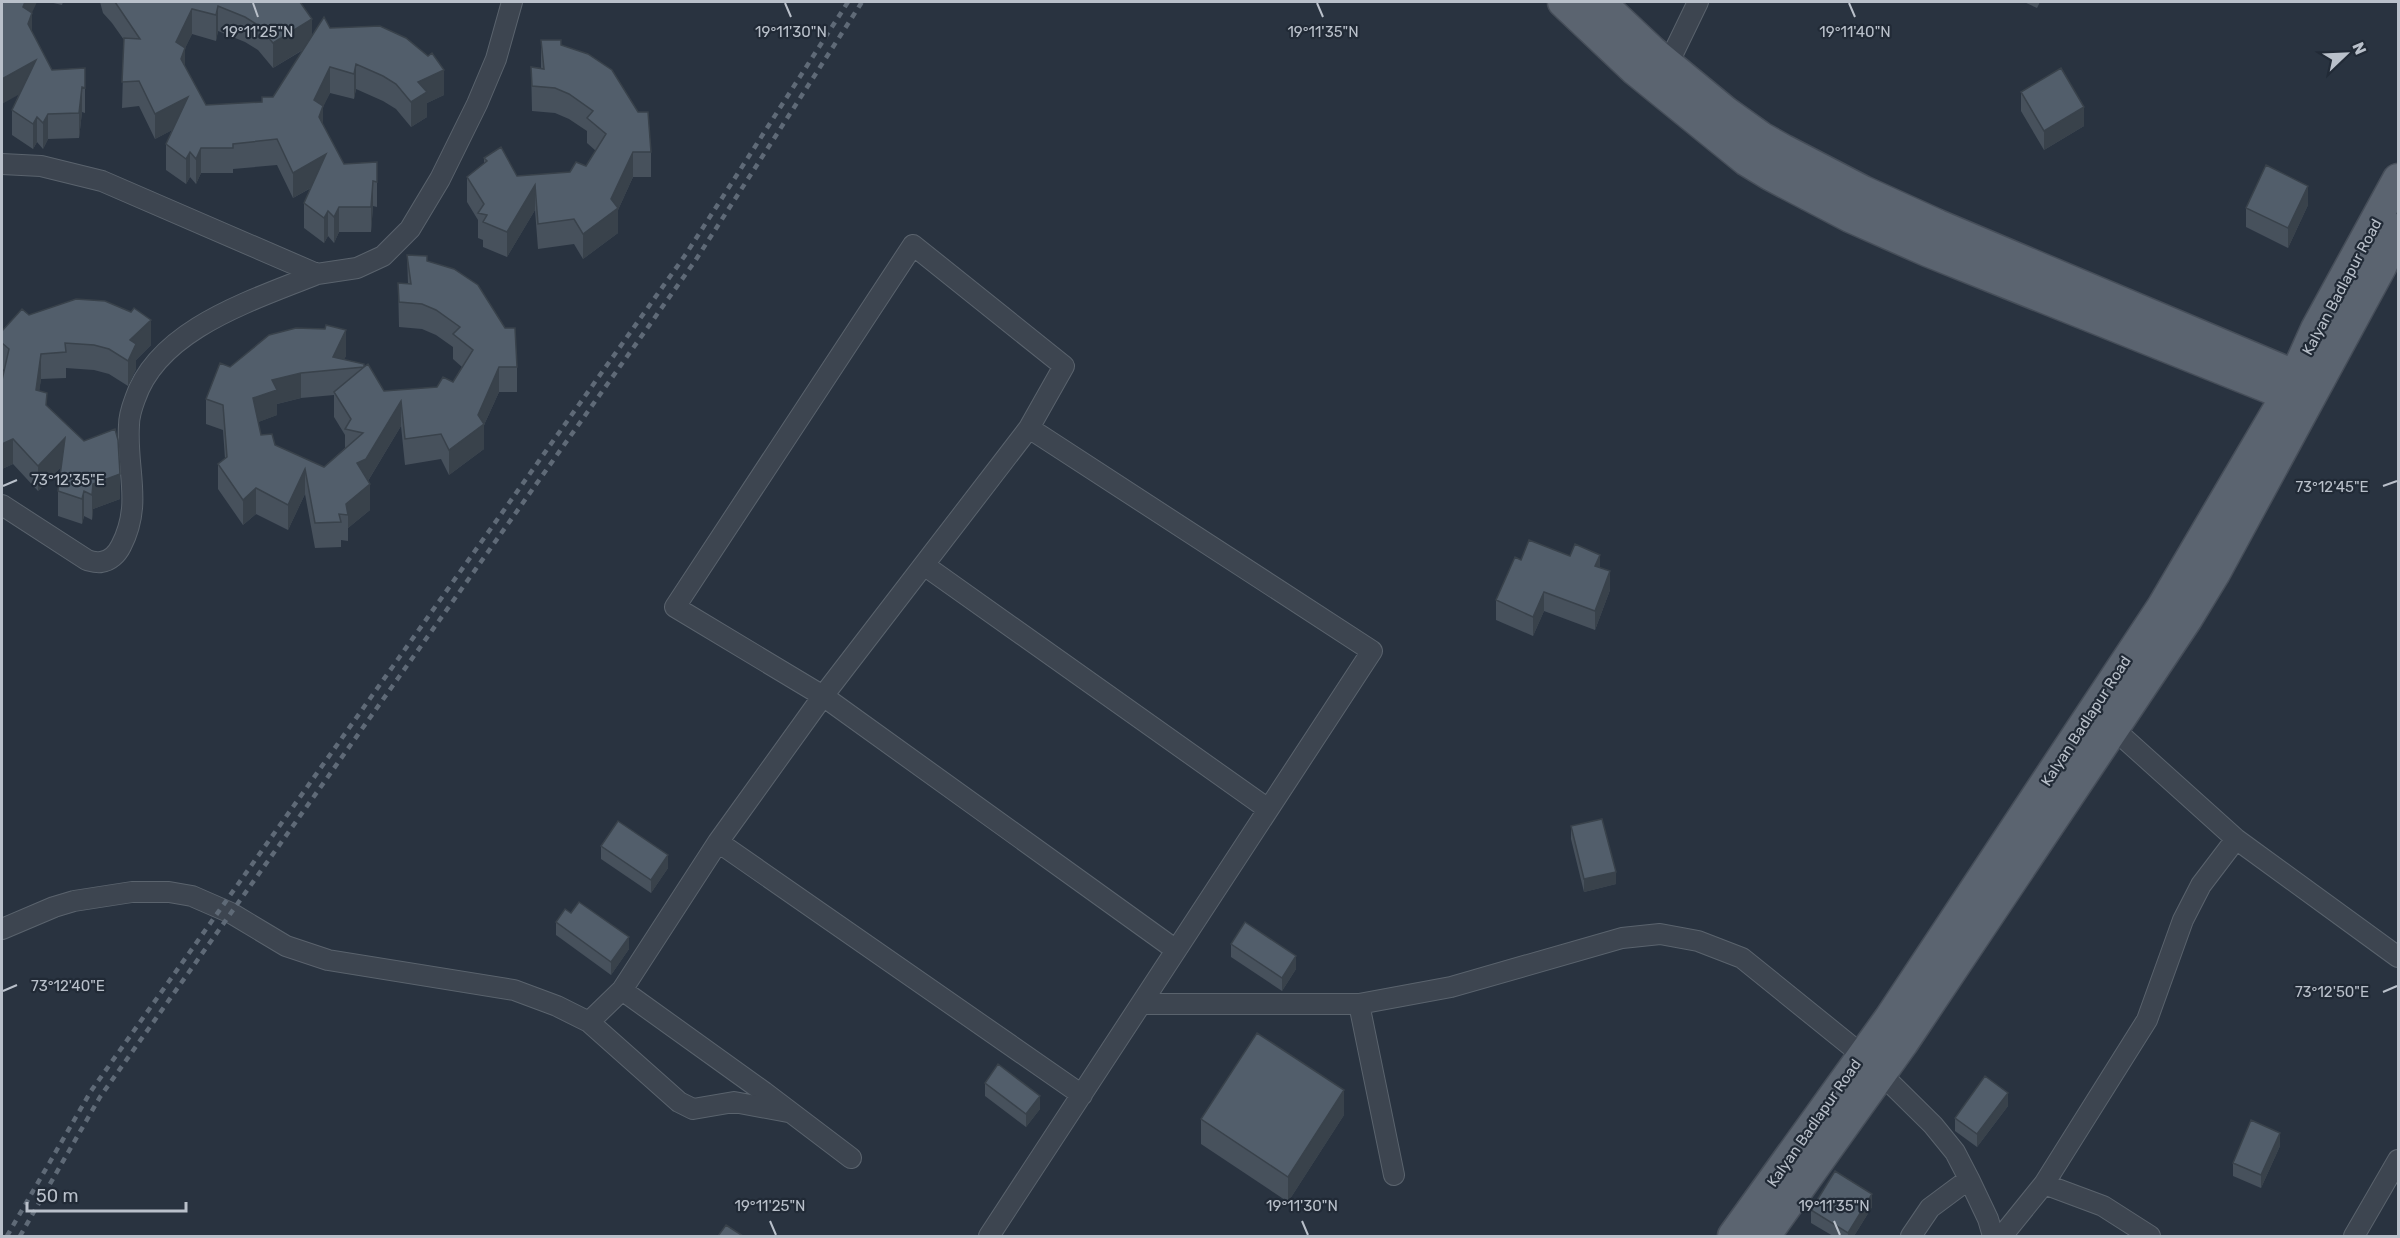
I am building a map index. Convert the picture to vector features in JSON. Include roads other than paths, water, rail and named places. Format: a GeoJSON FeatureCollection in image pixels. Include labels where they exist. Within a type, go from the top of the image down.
{"type":"FeatureCollection","features":[{"type":"Feature","properties":{"kind":"main road"},"geometry":{"type":"LineString","coordinates":[[1563,2],[1660,74],[1726,112],[1761,137],[1863,191],[2301,390]]}},
{"type":"Feature","properties":{"kind":"main road"},"geometry":{"type":"LineString","coordinates":[[1600,2],[1660,74]]}},
{"type":"Feature","properties":{"kind":"main road","name":"Kalyan Badlapur Road"},"geometry":{"type":"LineString","coordinates":[[2301,390],[2316,329],[2398,179]]}},
{"type":"Feature","properties":{"kind":"main road","name":"Kalyan Badlapur Road"},"geometry":{"type":"LineString","coordinates":[[1765,1236],[1872,1065],[1889,1019],[2103,719],[2215,573],[2301,390],[2381,267],[2398,229]]}},
{"type":"Feature","properties":{"kind":"main road","name":"Kalyan Badlapur Road"},"geometry":{"type":"LineString","coordinates":[[1733,1236],[1872,1065]]}},
{"type":"Feature","properties":{"kind":"street"},"geometry":{"type":"LineString","coordinates":[[2,505],[87,560],[102,562],[117,555],[129,531],[134,508],[129,424],[135,398],[150,369],[180,338],[234,308],[317,274],[357,268],[383,256],[410,229],[440,179],[477,104],[496,60],[512,2]]}},
{"type":"Feature","properties":{"kind":"street"},"geometry":{"type":"LineString","coordinates":[[1660,74],[1698,2]]}},
{"type":"Feature","properties":{"kind":"street"},"geometry":{"type":"LineString","coordinates":[[2,164],[41,166],[102,181],[317,274]]}},
{"type":"Feature","properties":{"kind":"street"},"geometry":{"type":"LineString","coordinates":[[589,1022],[621,990],[718,842],[823,696],[1029,428],[1064,366],[913,245],[675,607],[823,696],[1176,950]]}},
{"type":"Feature","properties":{"kind":"street"},"geometry":{"type":"LineString","coordinates":[[989,1236],[1372,651],[1029,428]]}},
{"type":"Feature","properties":{"kind":"street"},"geometry":{"type":"LineString","coordinates":[[924,564],[1268,809]]}},
{"type":"Feature","properties":{"kind":"street"},"geometry":{"type":"LineString","coordinates":[[2103,719],[2236,839],[2398,957]]}},
{"type":"Feature","properties":{"kind":"street"},"geometry":{"type":"LineString","coordinates":[[2002,1236],[2044,1184],[2147,1020],[2183,920],[2201,885],[2236,839]]}},
{"type":"Feature","properties":{"kind":"street"},"geometry":{"type":"LineString","coordinates":[[718,842],[1082,1095]]}},
{"type":"Feature","properties":{"kind":"street"},"geometry":{"type":"LineString","coordinates":[[2,929],[74,901],[132,892],[169,892],[192,896],[231,913],[286,946],[328,960],[514,990],[557,1006],[589,1022],[680,1102],[693,1109],[734,1102],[790,1112]]}},
{"type":"Feature","properties":{"kind":"street"},"geometry":{"type":"LineString","coordinates":[[1142,1004],[1359,1004],[1451,987],[1622,938],[1659,934],[1698,941],[1742,958],[1872,1065],[1933,1125],[1955,1152],[1970,1179],[1990,1228],[1978,1236]]}},
{"type":"Feature","properties":{"kind":"street"},"geometry":{"type":"LineString","coordinates":[[621,990],[851,1158]]}},
{"type":"Feature","properties":{"kind":"street"},"geometry":{"type":"LineString","coordinates":[[1359,1004],[1394,1175]]}},
{"type":"Feature","properties":{"kind":"street"},"geometry":{"type":"LineString","coordinates":[[2354,1236],[2398,1160]]}},
{"type":"Feature","properties":{"kind":"street"},"geometry":{"type":"LineString","coordinates":[[1911,1236],[1930,1208],[1970,1179]]}},
{"type":"Feature","properties":{"kind":"street"},"geometry":{"type":"LineString","coordinates":[[2044,1184],[2103,1206],[2149,1236]]}},
{"type":"Feature","properties":{"kind":"railway"},"geometry":{"type":"LineString","coordinates":[[7,1236],[91,1091],[686,254],[848,2]]}},
{"type":"Feature","properties":{"kind":"railway"},"geometry":{"type":"LineString","coordinates":[[20,1236],[100,1097],[695,261],[862,2]]}}]}
